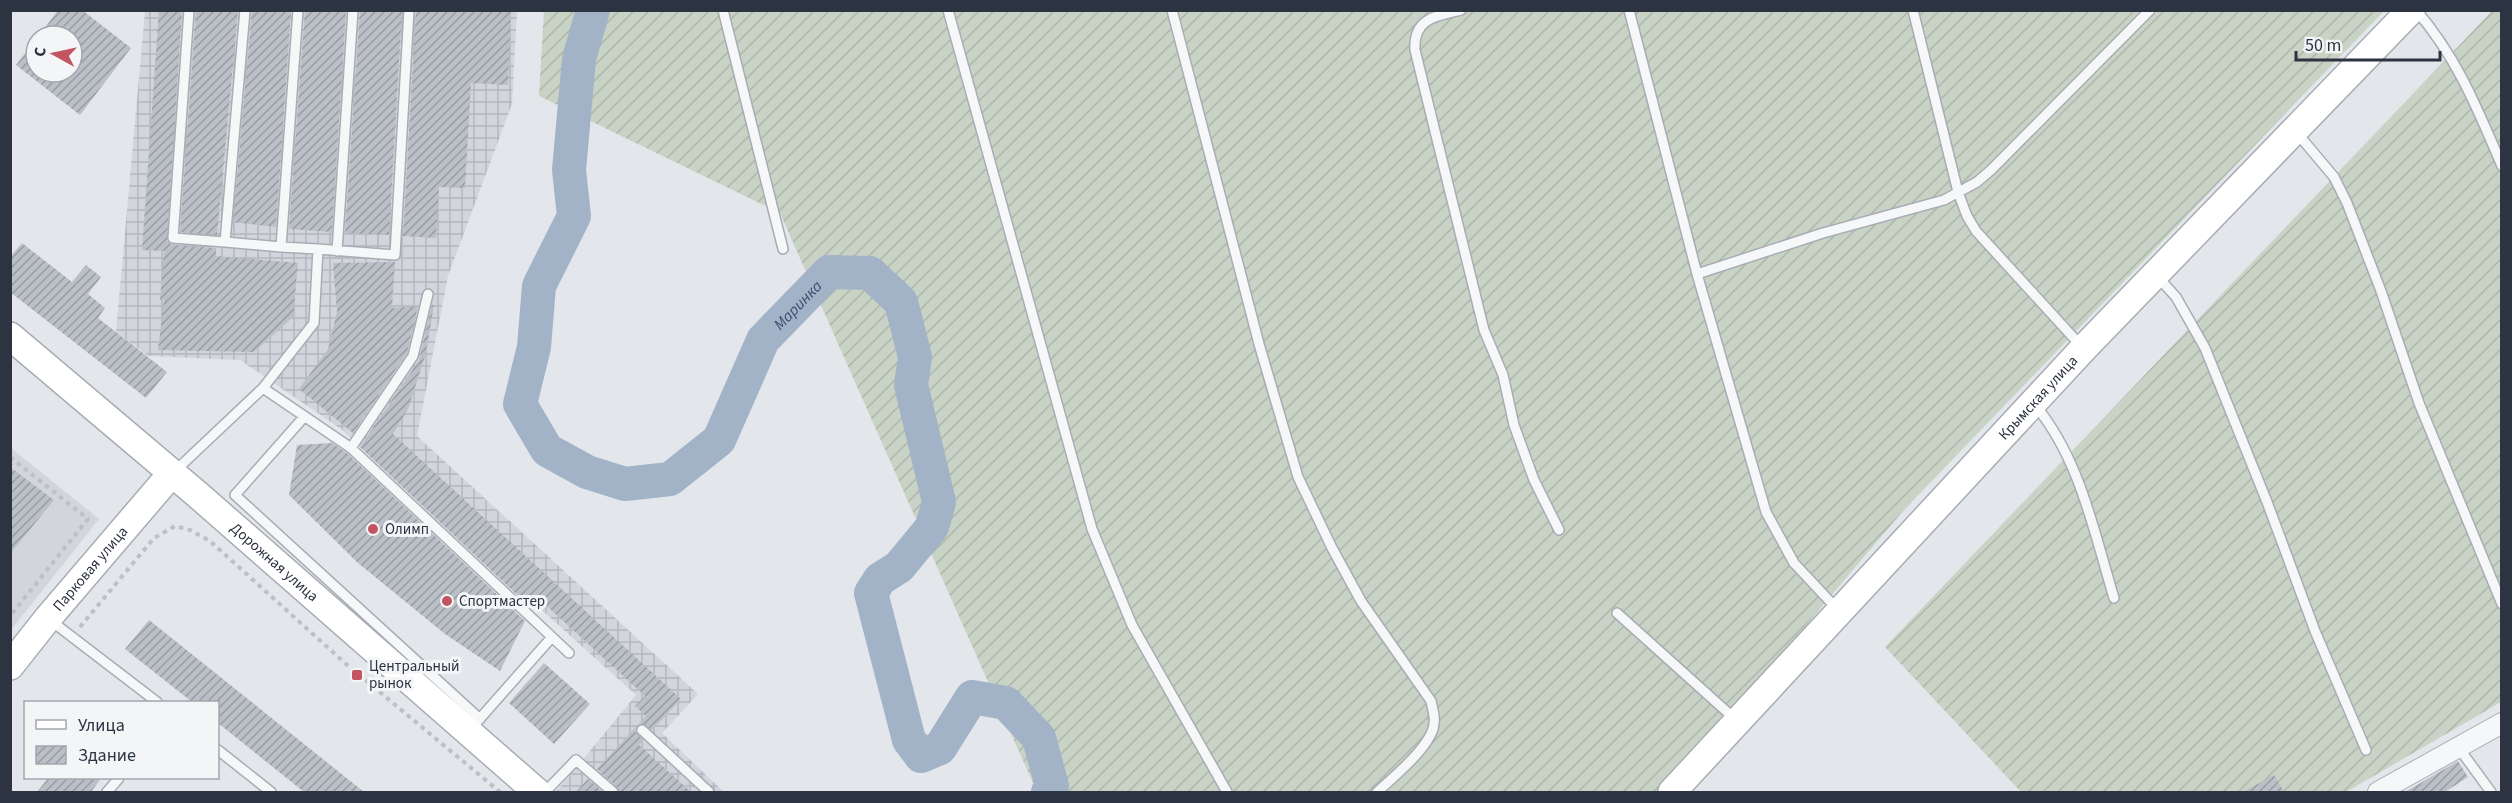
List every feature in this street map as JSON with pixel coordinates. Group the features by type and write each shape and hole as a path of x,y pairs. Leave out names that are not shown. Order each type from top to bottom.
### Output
{"main road":[{"name":"Крымская улица","path":"1672,792 2084,348 2294,129 2412,10"},
{"name":"Дорожная улица","path":"10,336 474,725 537,792"},
{"name":"Парковая улица","path":"10,666 172,473"}],"street":[{"path":"2378,792 2502,723"}],"lane":[{"path":"189,10 173,238 395,255 409,10"},
{"path":"225,242 245,10"},
{"path":"281,246 298,10"},
{"path":"337,251 353,10"},
{"path":"723,10 783,249"},
{"path":"948,10 1092,529 1132,625 1227,792"},
{"path":"1172,10 1259,344 1298,477 1332,548 1361,601 1431,701 1434,716 1432,729 1425,743 1377,792"},
{"path":"1461,10 1426,20 1417,32 1415,50 1484,330 1503,375 1514,425 1534,480 1559,530"},
{"path":"1629,10 1697,274 1766,512 1794,563 1840,611"},
{"path":"1913,10 1958,192 1967,216 1976,231 2084,348"},
{"path":"1697,274 1823,233 1944,200 1958,192 1991,170 2150,10"},
{"path":"2416,10 2440,41 2466,84 2502,166"},
{"path":"2294,129 2325,165 2344,196 2381,291 2419,403 2502,604"},
{"path":"172,473 263,388 314,323 318,249"},
{"path":"2155,274 2175,297 2205,348 2315,631 2366,750"},
{"path":"351,448 413,356 428,294"},
{"path":"263,388 351,448 569,653"},
{"path":"2033,403 2056,434 2073,468 2114,598"},
{"path":"304,417 235,495 474,725 552,637"},
{"path":"1617,612 1738,721"},
{"path":"48,618 156,701"},
{"path":"642,730 709,792"},
{"path":"2458,747 2491,792"},
{"path":"219,751 271,792"},
{"path":"545,792 576,760 613,792"},
{"path":"107,792 117,779"}],"path":[{"path":"10,457 88,519 10,616"},
{"path":"72,637 154,538 175,526 190,530 210,541 346,664 500,792"}],"shaded area":[{"path":"145,11 517,11 512,104 448,276 417,436 698,694 662,733 724,792 556,792 636,695 341,429 240,360 148,356 116,332"},
{"path":"11,448 99,519 11,630"}],"green space":[{"path":"544,10 2384,11 1903,511 1664,792 1037,792 780,213 539,96"},
{"path":"2492,11 2501,11 2501,702 2346,792 2021,792 1885,647"}],"building":[{"path":"58,10 82,10 131,48 80,115 40,84 84,84 84,24 48,24"},
{"path":"159,10 182,10 167,241 172,245 216,248 216,256 298,263 293,317 254,352 158,350 164,300 160,300 164,251 142,250"},
{"path":"196,10 238,10 217,235 180,232"},
{"path":"252,10 291,10 276,227 233,222"},
{"path":"305,10 346,10 332,232 289,229"},
{"path":"360,10 402,10 389,235 345,233"},
{"path":"416,10 511,10 508,85 471,83 465,188 439,187 436,238 403,236"},
{"path":"24,55 24,71 16,65"},
{"path":"22,243 72,282 86,265 101,277 88,294 105,308 98,318 167,372 146,398 10,292 10,257"},
{"path":"395,262 392,308 418,306 407,353 353,433 299,389 328,349 337,312 333,263"},
{"path":"432,305 434,305 426,353 408,409 393,434 681,699 652,730 641,723 635,731 643,740 639,745 691,792 620,792 597,769 646,716 635,706 645,696 537,597 531,608 360,447 419,360"},
{"name":"Олимп","path":"332,443 347,453 525,621 500,671 445,634 358,563 289,495 297,445"},
{"path":"10,467 54,500 10,554"},
{"path":"149,620 364,792 304,792 219,724 219,701 191,701 125,649"},
{"path":"544,663 590,704 554,744 509,703"},
{"path":"2458,761 2468,777 2445,792 2405,792"},
{"path":"2274,775 2284,792 2243,792"},
{"path":"47,779 101,779 91,792 37,792"},
{"path":"588,779 603,792 576,792"}],"waterway":[{"name":"Маринка","path":"593,10 579,59 569,170 574,216 539,286 534,347 520,404 547,450 587,472 625,484 670,479 719,440 763,340 829,272 870,273 901,302 915,357 911,385 939,502 932,527 899,567 880,579 871,593 909,740 921,756 940,748 972,697 1006,703 1039,738 1052,786 1048,792"}],"place":[{"name":"Олимп","path":"373,529"},
{"name":"Спортмастер","path":"447,601"},
{"name":"Центральный рынок","path":"357,675"}]}
